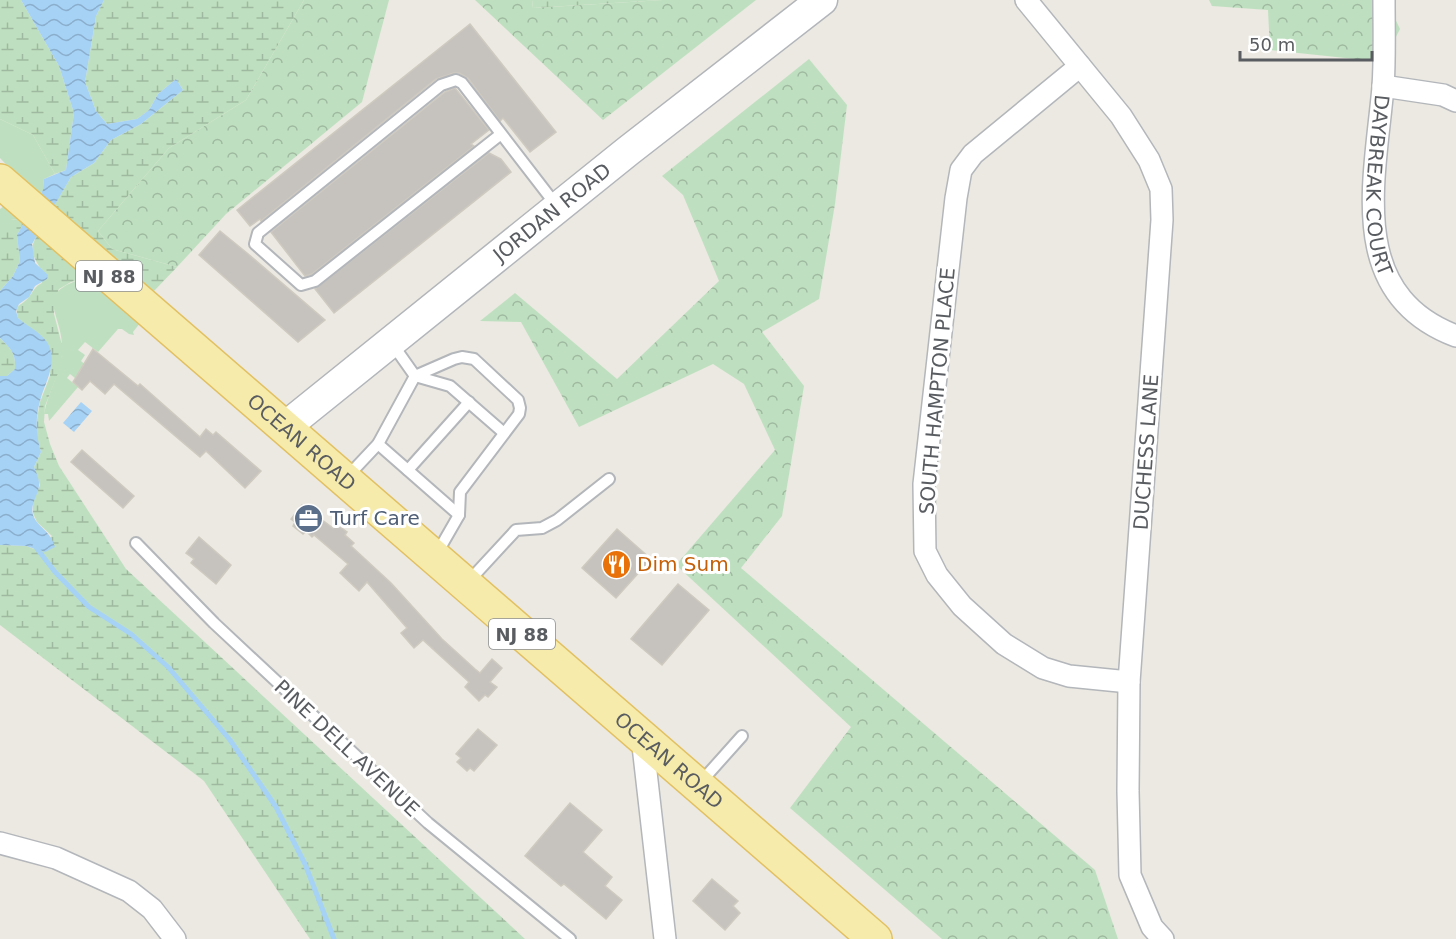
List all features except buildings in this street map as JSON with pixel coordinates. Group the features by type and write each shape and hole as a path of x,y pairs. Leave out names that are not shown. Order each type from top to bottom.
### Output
{"main road":[{"name":"OCEAN ROAD","path":"0,182 875,939"}],"street":[{"name":"JORDAN ROAD","path":"284,428 559,209 628,151 822,0"},
{"name":"DUCHESS LANE","path":"1026,0 1121,116 1149,160 1161,189 1162,220 1129,682 1128,791 1130,875 1152,927 1163,939"},
{"name":"DAYBREAK COURT","path":"1384,0 1383,86 1374,164 1376,244 1385,272 1403,302 1422,319 1456,336"},
{"name":"SOUTH HAMPTON PLACE","path":"1080,66 974,154 961,170 924,484 925,551 937,575 962,606 1004,644 1043,668 1060,673 1129,682"},
{"path":"1383,86 1443,95 1456,101"},
{"path":"642,737 665,939"},
{"path":"0,843 56,858 129,891 152,909 175,939"}],"lane":[{"path":"501,134 315,281 301,285 255,244 258,233 441,85 456,80 462,83 559,209"},
{"path":"391,342 415,376 450,386 504,433"},
{"path":"345,480 378,444 415,376 454,358 474,359 518,400 519,414 460,492 459,515 434,558"},
{"path":"408,470 469,402"},
{"path":"378,444 459,515"},
{"path":"465,585 516,530 542,528 557,520 609,479"},
{"name":"PINE DELL AVENUE","path":"136,543 214,623 428,823 570,939"},
{"path":"698,786 742,736"}],"green space":[{"path":"0,0 21,0 59,66 74,113 66,170 55,174 33,135 0,119"},
{"path":"104,0 304,0 246,100 169,148 98,231 112,249 177,267 154,291 52,209 71,177 94,163 111,140 141,124 183,90 176,79 158,94 149,110 137,119 107,124 96,111 85,82 96,16"},
{"path":"304,0 389,0 362,102 226,214 177,267 112,249 98,231 169,148 246,100"},
{"path":"475,0 532,0 533,8 662,0 756,0 603,120"},
{"path":"532,0 662,0 533,8"},
{"path":"1209,0 1386,0 1400,29 1383,62 1270,50 1268,10 1212,6"},
{"path":"809,59 847,105 835,204 819,299 762,332 804,386 782,516 741,568 1095,870 1118,939 942,939 790,808 851,727 676,565 775,450 744,384 713,364 579,427 521,322 480,321 515,293 617,379 719,281 683,195 662,176"},
{"path":"0,119 33,135 55,174 44,179 43,190 38,198 0,158"},
{"path":"4,206 25,221 0,219 0,209"},
{"path":"0,219 25,221 17,235 20,261 13,276 0,291"},
{"path":"39,232 89,277 71,282 59,289 55,298 54,314 63,349 60,368 45,406 44,422 59,466 126,569 525,939 310,939 204,781 0,625 0,545 26,546 37,550 52,536 37,522 33,513 33,502 40,485 34,467 41,452 36,435 37,419 40,402 50,376 51,351 18,318 17,313 19,306 42,283 41,270 32,250"},
{"path":"89,277 140,323 133,332 134,335 118,329 98,352 85,342 78,350 85,355 81,361 89,368 75,378 70,374 67,378 78,387 49,421 48,414 44,414 62,352 62,338 54,297 59,290 70,283"},
{"path":"0,338 10,348 15,359 15,369 7,376 0,376"}],"water":[{"path":"21,0 104,0 96,16 85,82 96,111 107,124 137,119 149,110 158,94 176,79 183,90 141,124 111,140 94,163 71,177 32,244 35,263 48,275 47,279 35,286 29,297 19,304 16,311 18,318 44,338 52,357 50,372 37,414 37,433 41,452 34,467 39,484 32,511 55,547 45,552 26,546 0,545 0,376 7,376 15,369 15,359 0,338 0,291 13,276 20,261 17,235 43,190 44,179 66,170 74,113 59,66"},
{"path":"81,402 92,411 74,432 63,423"}],"waterway":[{"path":"35,546 55,572 89,607 131,634 168,667 230,740 276,807 305,864 334,939"}],"place":[{"name":"Turf Care","path":"309,518"},
{"name":"Dim Sum","path":"616,564"}]}
